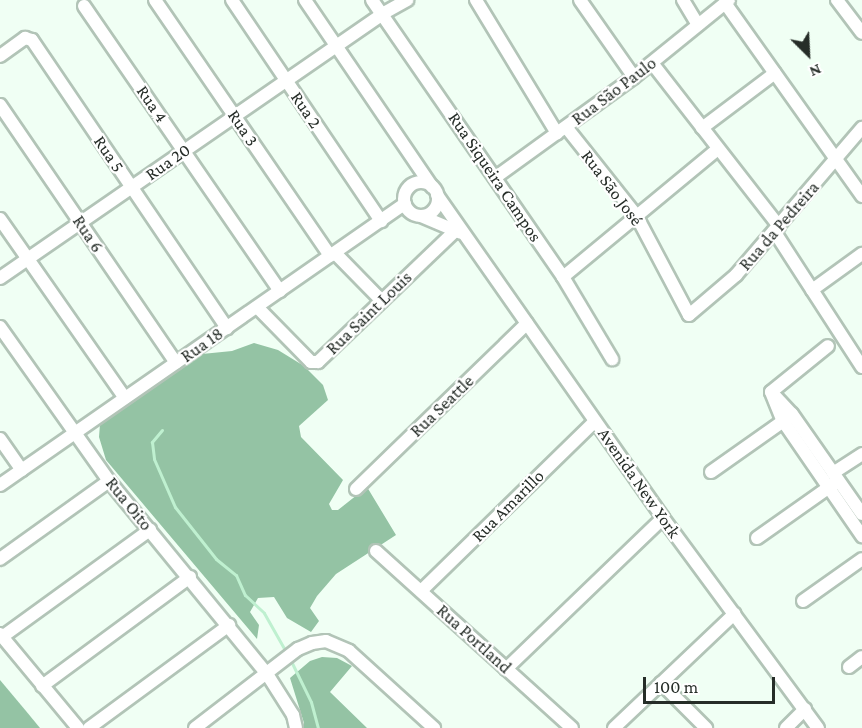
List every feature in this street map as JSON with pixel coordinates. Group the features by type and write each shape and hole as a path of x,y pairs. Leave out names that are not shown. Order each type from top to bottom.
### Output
{"street":[{"name":"Rua 3","path":"155,0 234,116 333,254 382,301"},
{"name":"Rua 2","path":"232,0 381,220"},
{"name":"Avenida New York","path":"305,0 419,167 460,232 527,323 663,518 818,728"},
{"name":"Rua Siqueira Campos","path":"372,0 496,177 563,277 612,358"},
{"name":"Rua 20","path":"0,278 382,14 407,0"},
{"name":"Rua São José","path":"476,0 561,130 636,215 689,315"},
{"path":"580,0 634,77"},
{"path":"683,0 698,25"},
{"path":"837,0 861,28"},
{"name":"Rua São Paulo","path":"496,177 634,77 727,2"},
{"path":"727,2 862,196"},
{"name":"Rua 4","path":"84,6 280,291"},
{"name":"Rua 5","path":"0,56 25,38 32,40 227,328"},
{"path":"652,63 777,229 812,290 862,367"},
{"path":"702,128 775,73"},
{"name":"Rua 6","path":"0,105 177,363"},
{"name":"Rua da Pedreira","path":"689,315 736,275 862,129"},
{"path":"563,277 718,149"},
{"path":"419,167 421,177 405,195 405,204 411,213 460,232"},
{"path":"414,184 424,183 435,191 434,210 421,216"},
{"name":"Rua 18","path":"0,485 405,204"},
{"path":"0,219 125,398"},
{"name":"Rua Saint Louis","path":"257,307 315,363 460,232"},
{"path":"812,290 862,254"},
{"name":"Rua Seattle","path":"356,489 527,323"},
{"name":"Rua Oito","path":"0,327 109,481 190,577 267,674 293,715 296,728"},
{"path":"828,346 771,392 787,418 862,514"},
{"path":"711,472 787,418"},
{"name":"Rua Amarillo","path":"421,591 595,421"},
{"path":"0,439 22,470"},
{"path":"757,538 834,481 862,454"},
{"path":"0,559 109,481"},
{"path":"834,481 862,536"},
{"path":"506,669 663,518"},
{"path":"78,728 1,636 150,530"},
{"name":"Rua Portland","path":"376,551 572,728"},
{"path":"803,601 862,560"},
{"path":"42,686 190,577"},
{"path":"614,728 734,614"},
{"path":"89,728 229,625"},
{"path":"195,728 312,643 326,641 336,644 362,662 434,728"},
{"path":"849,667 862,657"},
{"path":"661,683 706,728"},
{"path":"786,728 805,709"}],"green space":[{"path":"254,343 278,350 304,366 323,385 328,400 299,426 301,437 343,480 329,504 332,510 338,510 367,487 396,535 336,574 310,608 319,621 311,632 287,618 274,597 258,598 250,612 259,625 257,639 106,460 99,437 100,424 202,354 232,351"},
{"path":"322,657 337,658 352,666 330,692 367,728 303,728 304,723 290,678 310,661"},
{"path":"0,680 26,711 40,728 0,728"}],"waterway":[{"path":"162,430 152,442 154,459 175,507 216,559 236,575 245,595 264,613 285,650"},
{"path":"292,663 311,702 318,728"}]}
